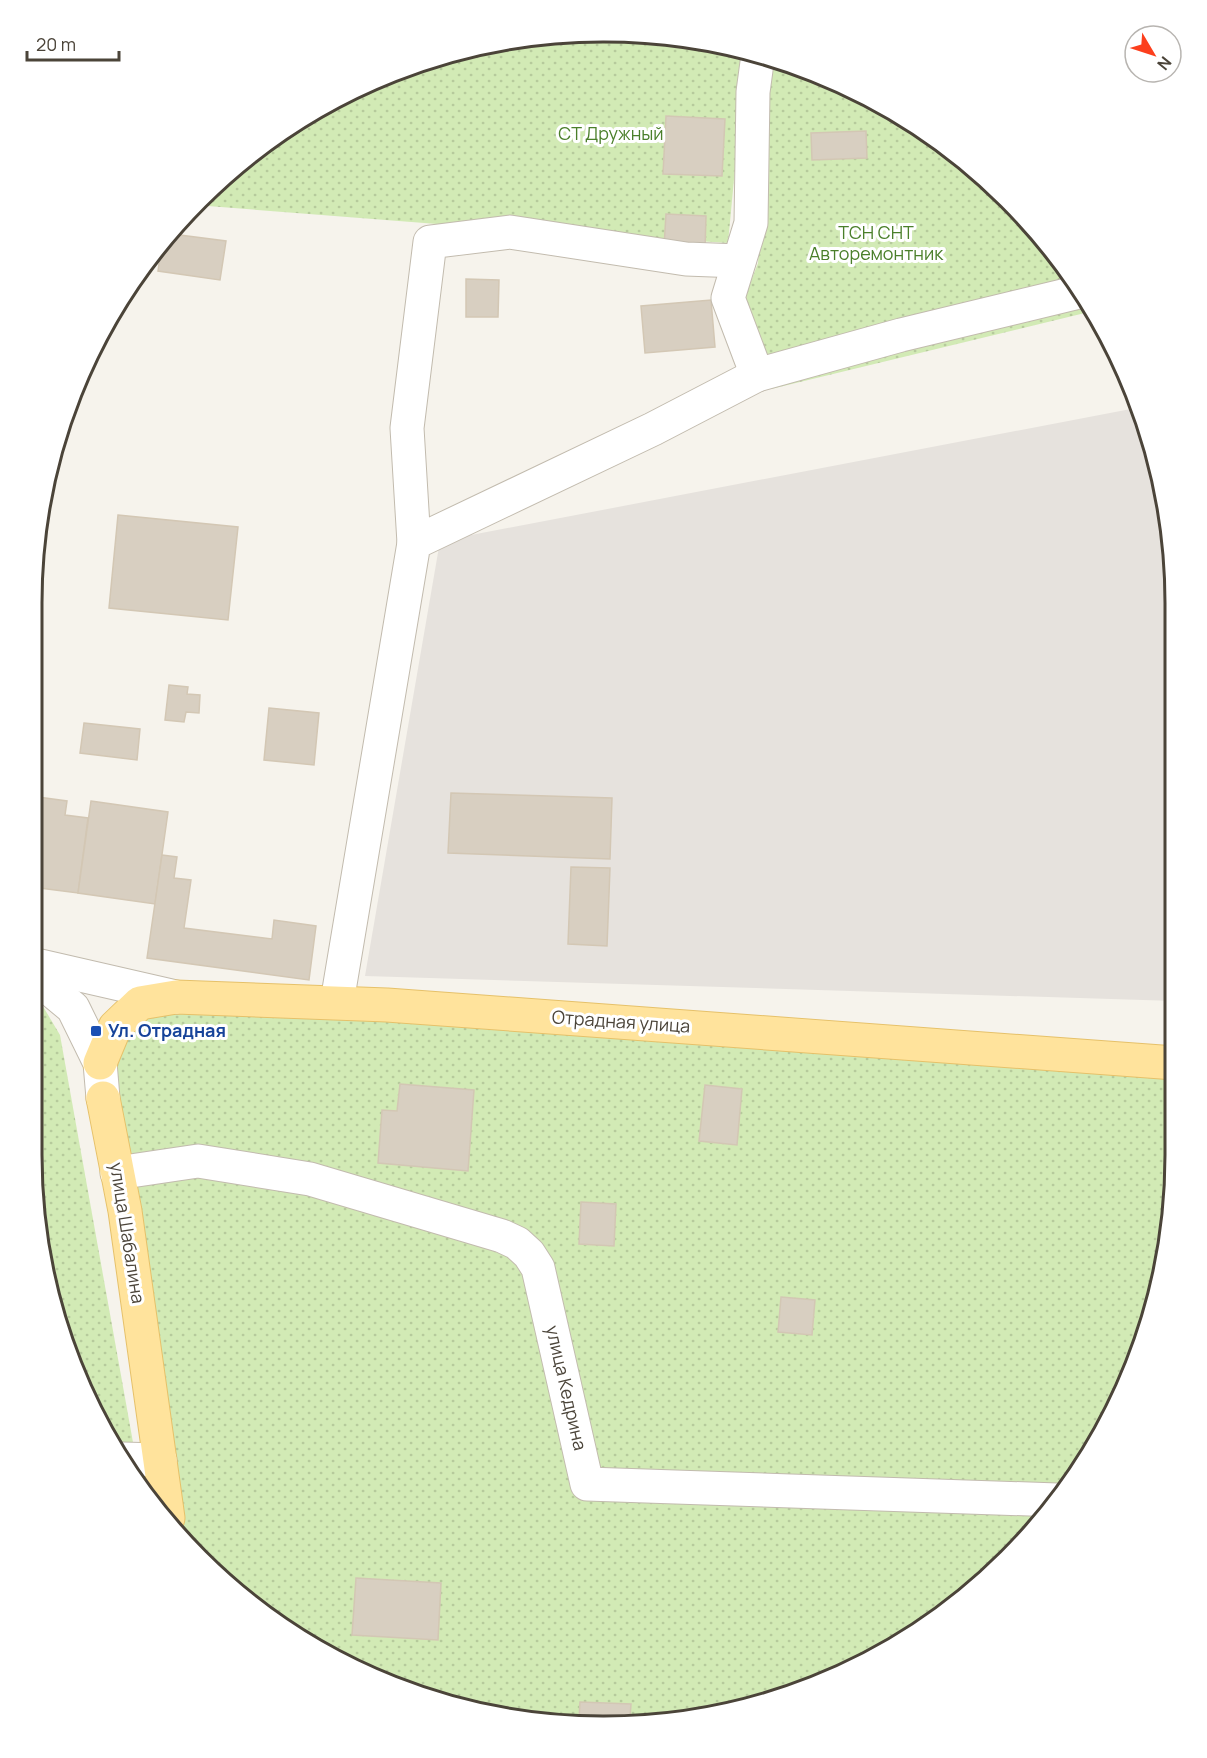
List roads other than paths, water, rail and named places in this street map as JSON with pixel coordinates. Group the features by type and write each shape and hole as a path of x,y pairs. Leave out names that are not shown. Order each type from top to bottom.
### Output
{"main road":[{"name":"Отрадная улица","path":"100,1064 115,1027 140,1003 176,998 337,1002 1165,1062"},
{"name":"улица Шабалина","path":"103,1098 117,1173 166,1507"}],"street":[{"path":"757,64 753,92 751,223 728,298 758,375"},
{"path":"337,1002 414,543 407,428 430,242 510,232 686,259 739,261"},
{"path":"414,543 653,429 758,375 901,335 1071,294"},
{"path":"42,966 176,998"},
{"name":"улица Шабалина","path":"42,982 73,1008 100,1064 103,1098"},
{"name":"улица Кедрина","path":"117,1173 198,1161 310,1179 485,1230 517,1243 529,1254 538,1268 587,1484 1046,1500"},
{"path":"133,1459 160,1460"}],"place":[{"name":"Ул. Отрадная","path":"96,1031"}],"park label":[{"name":"СТ Дружный","path":"611,134"},
{"name":"ТСН СНТ Авторемонтник","path":"876,243"}]}
